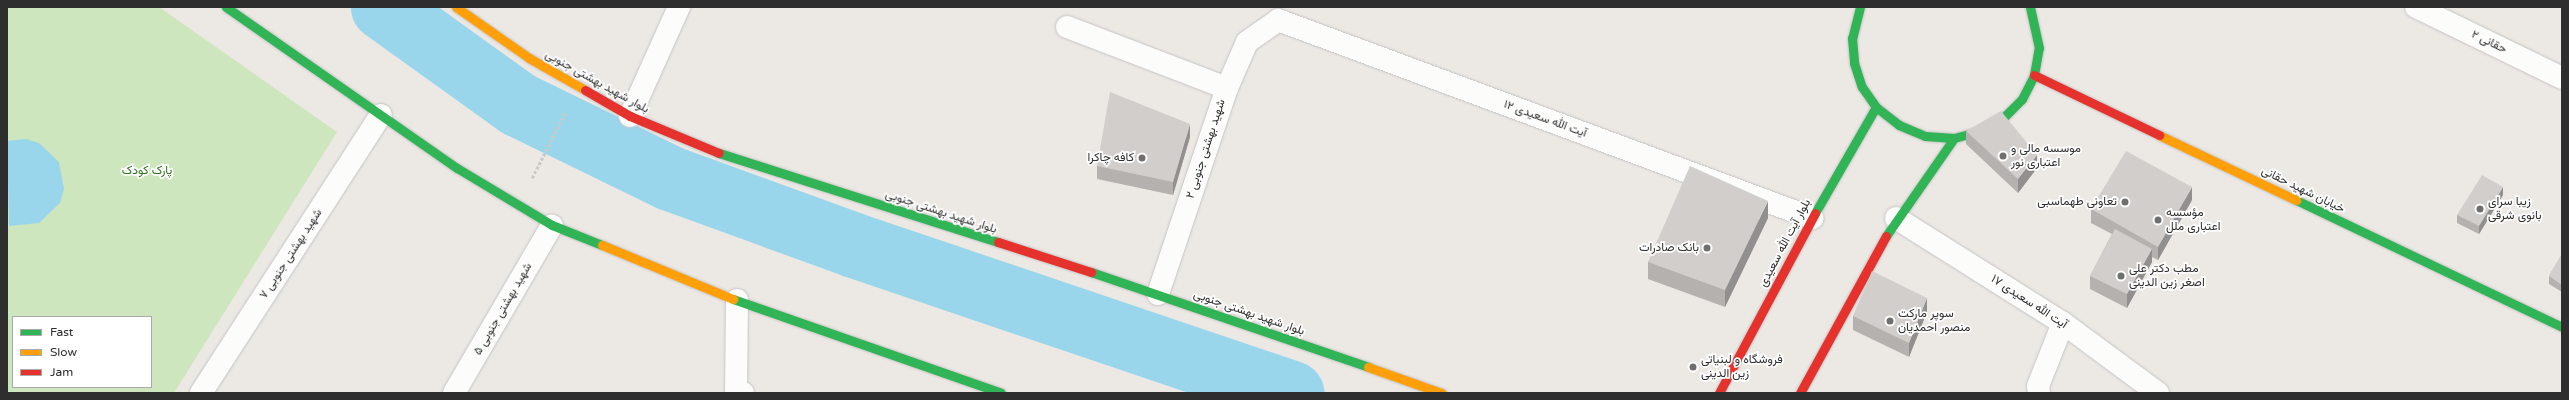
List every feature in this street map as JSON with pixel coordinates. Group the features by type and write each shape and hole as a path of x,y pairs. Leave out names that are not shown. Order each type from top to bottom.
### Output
{"street":[{"path":"226,7 457,168 552,225 737,300 1001,393"},
{"name":"بلوار شهید بهشتی جنوبی","path":"456,7 529,58 630,116 702,147 1158,294 1435,392"},
{"path":"630,116 680,7"},
{"path":"1847,9 1858,10 1852,38 1854,63 1862,87 1876,107 1899,125 1925,136 1954,138 1980,131 2003,118 2022,99 2034,75 2039,48 2030,7"},
{"name":"حقانی ۲","path":"2416,7 2562,78"},
{"name":"شهید بهشتی جنوبی ۲","path":"1158,294 1227,88 1247,42 1281,13"},
{"name":"آیت الله سعیدی ۱۲","path":"1281,13 1812,218"},
{"path":"1068,27 1227,88"},
{"name":"خیابان شهید حقانی","path":"2034,75 2562,327"},
{"name":"بلوار آیت الله سعیدی","path":"1719,393 1812,218 1876,107"},
{"name":"شهید بهشتی جنوبی ۷","path":"200,393 381,115"},
{"path":"1800,393 1896,218 1954,138"},
{"name":"آیت الله سعیدی ۱۷","path":"1896,218 2063,323 2158,393"},
{"name":"شهید بهشتی جنوبی ۵","path":"454,393 552,225"},
{"path":"737,300 736,389 743,393"},
{"path":"2039,393 2038,386 2063,323"}],"path":[{"path":"532,178 564,115"}],"green space":[{"name":"پارک کودک","path":"7,7 159,7 337,132 174,393 7,393"}],"water":[{"path":"26,139 39,143 59,162 64,189 60,203 39,223 9,226 7,141"}],"building":[{"name":"کافه چاکرا","path":"1110,92 1190,124 1173,182 1097,166"},
{"name":"موسسه مالی و اعتباری نور","path":"2001,111 2037,155 2018,179 1966,131"},
{"path":"2126,151 2192,187 2158,247 2091,209"},
{"name":"بانک صادرات","path":"1690,166 1768,201 1725,290 1648,262"},
{"name":"زیبا سرای بانوی شرقی","path":"2482,175 2503,187 2479,226 2457,215"},
{"name":"مطب دکتر علی اصغر زین الدینی","path":"2115,229 2152,249 2127,294 2090,276"},
{"path":"2562,254 2562,285 2549,276"},
{"name":"سوپر مارکت منصور احمدیان","path":"1872,271 1927,298 1909,343 1853,316"}],"waterway":[{"path":"383,7 518,104 670,178 854,245 1292,393"}],"traffic: fast":[{"path":"226,7 457,168 552,225 602,245"},
{"path":"1860,7 1852,38 1854,63 1862,87 1876,107 1899,125 1925,136 1954,138 1980,131 2003,118 2022,99 2034,75 2039,48 2030,7"},
{"path":"1815,213 1876,107"},
{"path":"1886,236 1954,138"},
{"path":"719,153 998,242"},
{"path":"2296,200 2562,327"},
{"path":"1091,272 1368,367"},
{"path":"733,299 1001,393"}],"traffic: slow":[{"path":"456,7 529,58 585,90"},
{"path":"2159,135 2296,200"},
{"path":"602,245 733,299"},
{"path":"1368,367 1442,393"}],"traffic: jam":[{"path":"2034,75 2159,135"},
{"path":"585,90 630,116 719,153"},
{"path":"1719,393 1815,213"},
{"path":"1800,393 1886,236"},
{"path":"998,242 1091,272"}],"place":[{"name":"موسسه مالی و اعتباری نور","path":"2003,156"},
{"name":"کافه چاکرا","path":"1142,158"},
{"name":"تعاونی طهماسبی","path":"2125,202"},
{"name":"زیبا سرای بانوی شرقی","path":"2480,209"},
{"name":"مؤسسه اعتباری ملل","path":"2158,220"},
{"name":"بانک صادرات","path":"1707,248"},
{"name":"مطب دکتر علی اصغر زین الدینی","path":"2121,276"},
{"name":"سوپر مارکت منصور احمدیان","path":"1890,321"},
{"name":"فروشگاه و لبنیاتی زین الدینی","path":"1693,367"}]}
